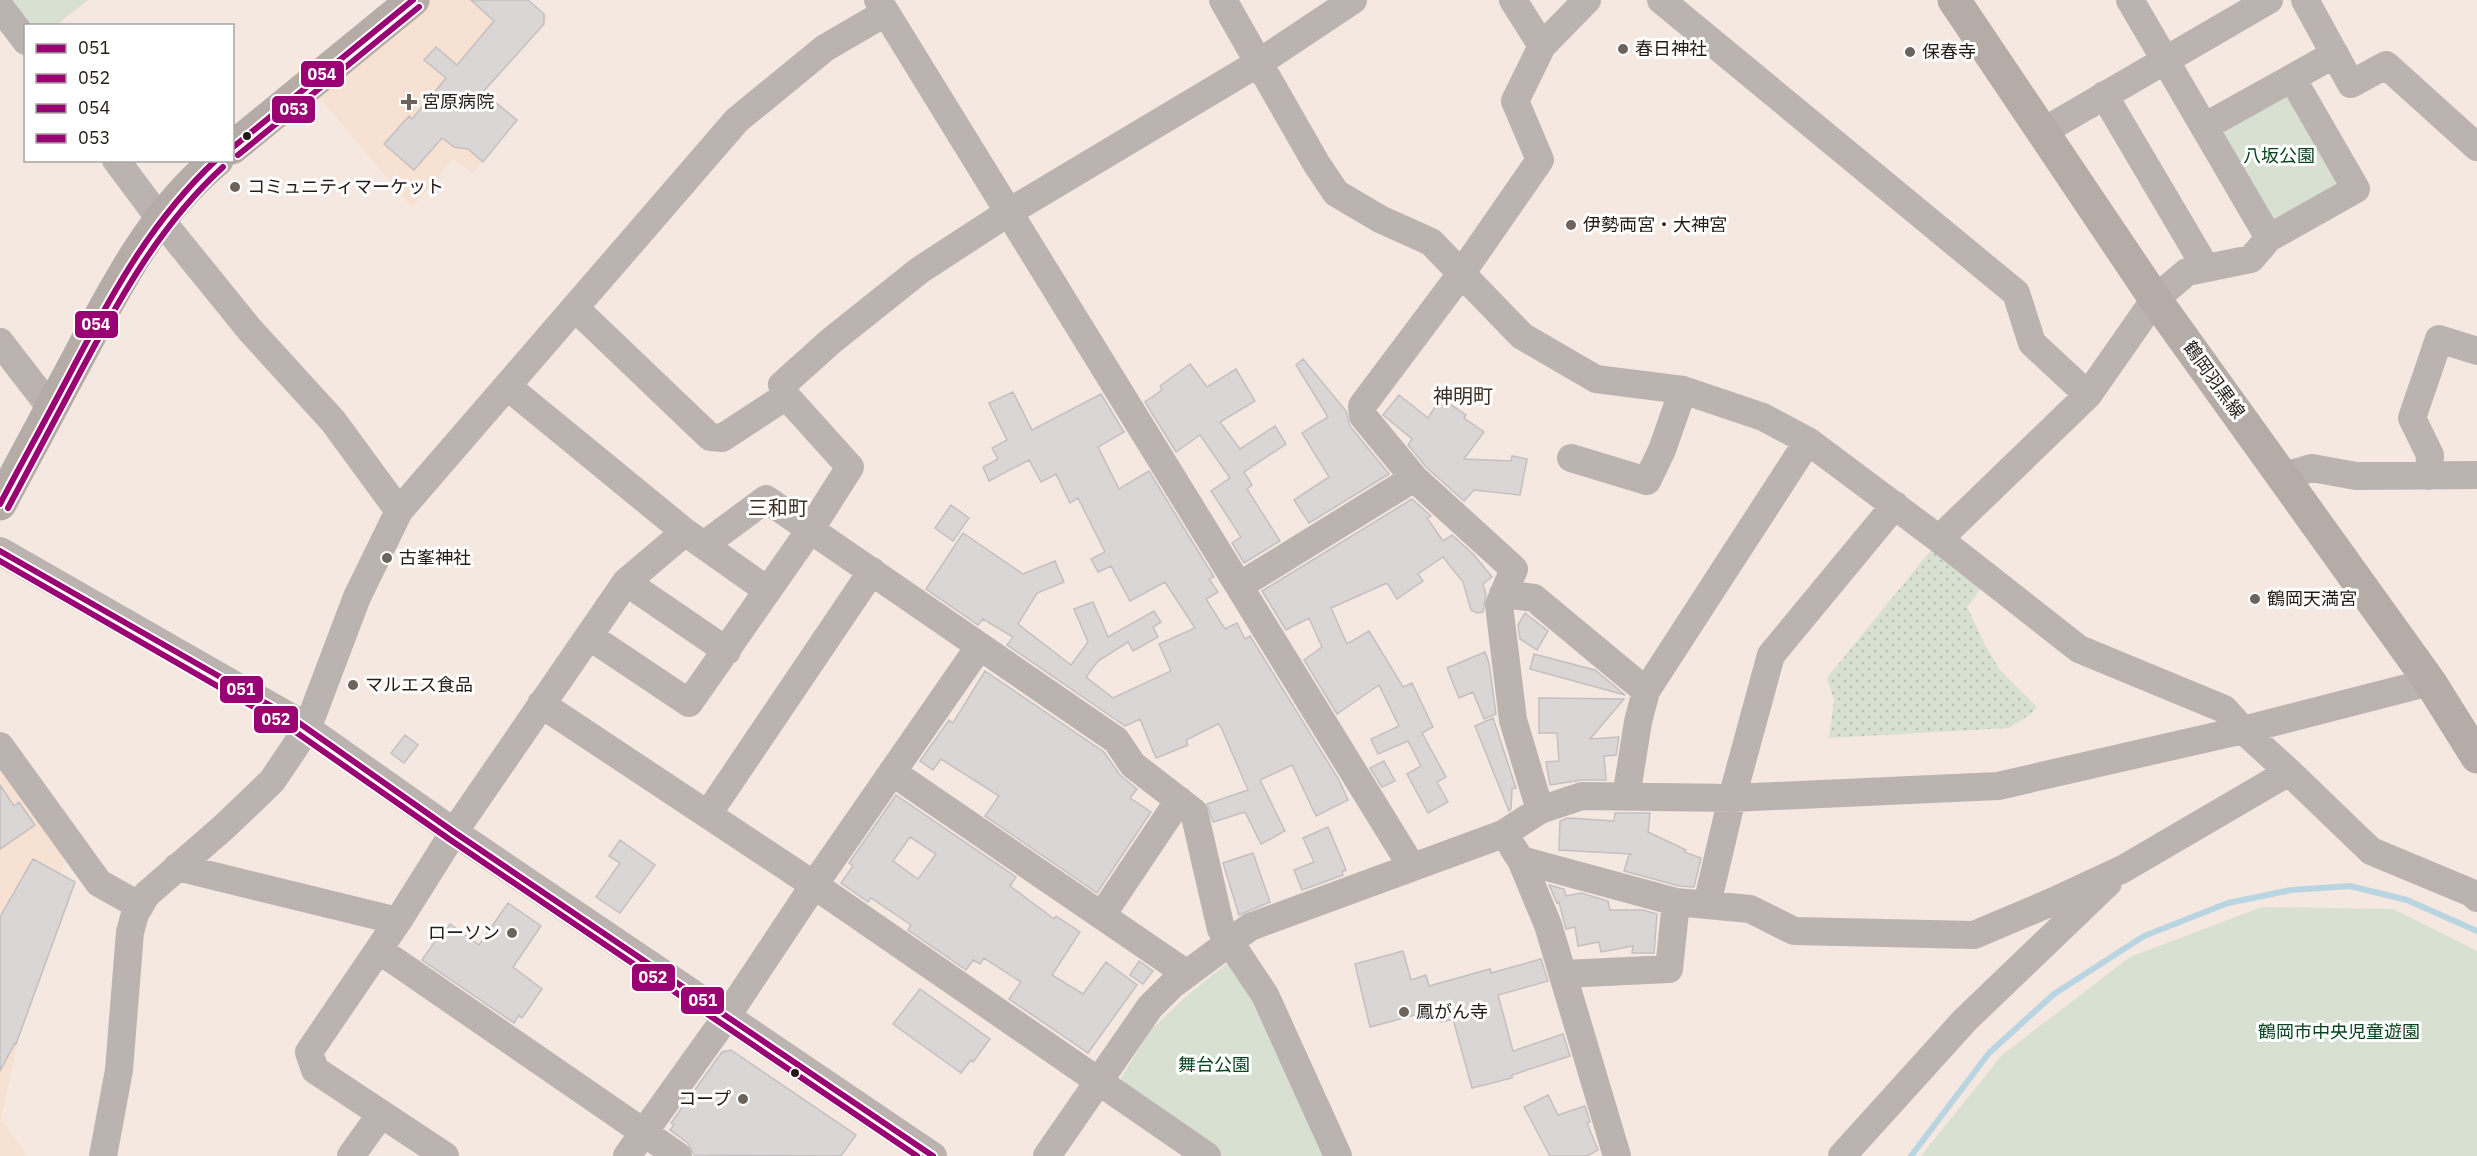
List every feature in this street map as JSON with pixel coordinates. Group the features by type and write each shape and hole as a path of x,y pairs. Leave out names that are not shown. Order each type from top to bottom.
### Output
{"main road":[{"name":"鶴岡羽黒線","path":"1954,0 2155,299 2430,682 2477,757"},
{"path":"234,146 408,2"},
{"path":"0,504 112,292 160,219 215,162"}],"street":[{"path":"1223,0 1316,163 1336,193 1380,219 1431,242 1522,336 1596,379 1683,390 1763,417 1808,441 1939,538 2079,649 2224,710 2371,851 2472,893 2477,898"},
{"path":"589,636 689,703 810,530 850,467 786,396 782,385 831,341 920,270 1009,212 1260,62 1353,0"},
{"path":"1513,0 1542,46"},
{"path":"1540,810 1513,720 1499,605 1514,569 1414,478 1363,416 1362,406 1461,274 1540,160 1515,101 1542,46 1587,0"},
{"path":"1661,0 2016,293 2032,344 2088,395"},
{"path":"2130,0 2269,238"},
{"path":"2042,132 2269,0"},
{"path":"2305,0 2351,84 2386,65 2477,147"},
{"path":"103,1156 119,1070 130,932 135,914 146,896 272,781 307,729 357,597 399,511 737,120 825,48 882,6 1413,867"},
{"path":"0,7 24,38"},
{"path":"2204,128 2335,54"},
{"path":"1939,538 2088,395 2155,299 2187,272 2251,259 2269,238 2356,189 2292,78"},
{"path":"2104,95 2206,268"},
{"path":"117,162 160,219 250,330 333,421 399,511"},
{"path":"575,308 710,437 722,438 786,396"},
{"path":"2429,476 2430,455 2412,418 2439,339 2477,351"},
{"path":"0,342 51,408"},
{"path":"508,387 694,539 767,590"},
{"path":"1571,458 1647,481 1662,450 1683,390"},
{"path":"1626,797 1638,722 1646,691 1808,441"},
{"path":"2284,476 2312,468 2356,476 2477,475"},
{"path":"1239,586 1414,478"},
{"path":"445,1156 315,1070 309,1052 379,950 454,832 626,582 694,539 766,499 1116,740 1133,765 1194,812 1221,929 1265,995 1338,1156"},
{"path":"1707,904 1732,798 1771,655 1895,505"},
{"path":"0,550 307,729 454,832 933,1156"},
{"path":"708,814 872,571"},
{"path":"626,582 727,651"},
{"path":"1503,594 1534,598 1646,691"},
{"path":"627,1156 727,1016 814,885 980,647"},
{"path":"1047,1156 1150,1007 1172,985 1250,927 1503,834 1540,810 1582,796 1732,798 1998,786 2243,730 2430,682"},
{"path":"542,704 814,885 1207,1156"},
{"path":"0,746 99,883 140,906"},
{"path":"1521,860 1676,902 1750,909 1794,931 1974,935 2123,869 2289,771"},
{"path":"892,772 1187,974"},
{"path":"1102,915 1179,800"},
{"path":"1503,834 1521,860 1548,925 1617,1156"},
{"path":"177,867 398,921"},
{"path":"1842,1156 1965,1020 2123,869"},
{"path":"1563,974 1669,969 1676,902"},
{"path":"379,950 678,1156"},
{"path":"351,1156 381,1114"}],"shaded area":[{"name":"宮原病院","path":"430,0 528,0 549,18 483,91 517,120 473,173 453,159 412,207 319,97"},
{"path":"0,758 68,855 38,925 27,939 16,1050 1,1119 27,1156 0,1156"}],"green space":[{"path":"11,0 88,0 58,24 30,24"},
{"name":"八坂公園","path":"2289,84 2349,187 2271,229 2211,129"},
{"path":"1932,549 1982,587 1967,607 2000,670 2037,707 2031,714 2009,728 1829,738 1834,700 1827,678"},
{"name":"鶴岡市中央児童遊園","path":"2262,907 2393,909 2477,951 2477,1156 1921,1156 2002,1055 2130,957"},
{"name":"舞台公園","path":"1226,964 1236,964 1330,1156 1222,1156 1123,1087 1121,1078 1150,1031 1183,999"}],"building":[{"path":"471,0 528,0 544,14 544,24 483,92 517,120 483,162 468,149 454,147 442,138 414,170 384,144 409,116 412,119 446,78 424,60 436,47 457,65 494,21"},
{"path":"1303,359 1346,411 1350,426 1389,474 1309,523 1294,500 1329,477 1302,433 1328,417 1296,365"},
{"path":"1190,364 1207,387 1236,369 1255,401 1220,422 1240,449 1275,426 1286,444 1244,472 1252,485 1247,489 1280,541 1244,563 1232,543 1241,537 1211,491 1230,478 1200,435 1176,452 1145,402 1162,390 1160,386"},
{"path":"1013,392 1032,430 1101,394 1124,432 1098,447 1119,489 1149,471 1214,577 1209,579 1218,592 1206,599 1225,629 1237,623 1245,639 1250,636 1339,780 1348,800 1316,816 1292,765 1260,780 1285,831 1261,844 1245,812 1213,822 1207,804 1248,790 1218,724 1186,740 1188,745 1156,758 1140,719 1125,726 1007,645 1013,637 983,619 978,625 926,589 963,533 1023,574 1055,561 1064,582 1037,593 1018,624 1071,665 1088,642 1074,609 1093,602 1108,637 1154,611 1161,622 1153,627 1158,637 1133,651 1128,642 1098,661 1086,677 1113,698 1171,671 1159,644 1195,628 1165,582 1130,601 1111,566 1098,572 1091,559 1105,552 1078,498 1070,503 1056,474 1041,482 1029,460 989,481 983,467 998,459 992,448 1007,440 989,403"},
{"path":"1399,395 1428,418 1441,398 1466,415 1464,418 1484,432 1464,459 1511,461 1512,456 1527,459 1520,495 1474,490 1464,501 1426,467 1408,445 1412,439 1383,415"},
{"path":"1412,499 1431,516 1427,518 1443,541 1452,535 1473,554 1492,577 1483,584 1486,594 1483,612 1477,613 1471,610 1463,582 1443,557 1418,574 1423,581 1397,599 1387,583 1331,608 1347,644 1369,631 1403,687 1412,683 1433,727 1422,733 1446,777 1437,782 1448,802 1428,813 1407,774 1421,766 1408,741 1378,754 1371,739 1399,726 1379,685 1337,714 1304,660 1322,647 1309,618 1286,630 1262,591"},
{"path":"951,505 969,518 953,541 935,528"},
{"path":"1525,613 1548,631 1537,650 1520,639 1518,625"},
{"path":"1485,652 1489,663 1496,714 1484,719 1473,692 1459,698 1447,668"},
{"path":"1534,654 1595,670 1625,695 1530,669"},
{"path":"985,671 1104,752 1120,775 1137,789 1130,798 1151,812 1097,893 985,816 999,796 941,759 933,770 920,761 949,720 953,723"},
{"path":"1539,698 1624,699 1590,739 1619,737 1616,755 1604,756 1606,780 1582,780 1550,785 1546,762 1559,761 1557,733 1539,733"},
{"path":"1493,718 1516,788 1512,789 1509,811 1475,726"},
{"path":"405,735 418,745 404,763 391,753"},
{"path":"1384,761 1395,781 1382,787 1370,768"},
{"path":"0,785 14,806 19,802 35,825 0,849"},
{"path":"896,795 1016,877 1010,886 1054,919 1056,916 1080,932 1052,975 1083,994 1106,962 1137,985 1088,1053 1009,999 1021,982 984,958 980,964 973,960 966,970 908,930 911,925 871,898 868,902 841,883 853,866 849,863","holes":["910,837 936,854 918,879 893,861"]},
{"path":"1615,813 1650,813 1648,832 1686,850 1684,852 1701,858 1694,887 1679,886 1624,871 1629,855 1632,854 1559,850 1560,821 1568,818 1614,821"},
{"path":"1328,827 1346,870 1342,872 1343,875 1302,890 1294,870 1314,862 1303,838"},
{"path":"620,840 655,865 620,913 596,897 620,863 609,856"},
{"path":"1253,853 1270,902 1239,915 1223,863"},
{"path":"33,859 75,882 16,1044 0,1071 0,917"},
{"path":"1549,885 1564,889 1566,896 1581,893 1608,901 1610,910 1643,910 1657,914 1654,953 1632,953 1633,946 1601,952 1599,942 1578,946 1575,927 1566,929 1559,902 1557,903"},
{"path":"508,903 541,926 513,967 542,989 522,1018 519,1015 514,1023 422,960 442,931 444,933 450,924 479,945"},
{"path":"1403,951 1411,980 1426,975 1429,986 1490,969 1491,973 1541,959 1548,981 1498,995 1513,1051 1563,1034 1570,1056 1512,1075 1512,1078 1472,1088 1453,1019 1441,1022 1437,1009 1370,1027 1355,964"},
{"path":"1139,961 1153,971 1143,984 1130,975"},
{"path":"920,989 990,1039 973,1062 971,1060 961,1073 893,1024"},
{"name":"コープ","path":"731,1050 856,1135 841,1156 694,1155 688,1143 670,1130 674,1125 671,1123 722,1052"},
{"path":"1548,1095 1558,1115 1585,1106 1590,1122 1587,1123 1598,1150 1587,1156 1550,1156 1524,1107"}],"waterway":[{"path":"1911,1156 1989,1053 2054,994 2144,936 2228,903 2291,890 2350,886 2407,900 2477,931"}],"transit line":[{"name":"054","path":"234,146 413,0"},
{"name":"053","path":"238,155 419,7"},
{"name":"054","path":"0,504 91,334 137,255 173,206 214,162"},
{"name":"053","path":"8,508 98,340 144,261 180,212 223,167"},
{"name":"051","path":"0,551 292,718 454,832 933,1156"},
{"name":"052","path":"0,561 287,726 449,839 917,1156"}],"place":[{"name":"春日神社","path":"1623,49"},
{"name":"保春寺","path":"1910,52"},
{"name":"宮原病院","path":"409,102"},
{"name":"コミュニティマーケット","path":"235,187"},
{"name":"伊勢両宮・大神宮","path":"1571,225"},
{"name":"古峯神社","path":"387,558"},
{"name":"鶴岡天満宮","path":"2255,599"},
{"name":"マルエス食品","path":"353,685"},
{"name":"ローソン","path":"512,933"},
{"name":"鳳がん寺","path":"1404,1012"},
{"name":"コープ","path":"743,1099"}],"district":[{"name":"神明町","path":"1463,396"},
{"name":"三和町","path":"778,508"}]}
